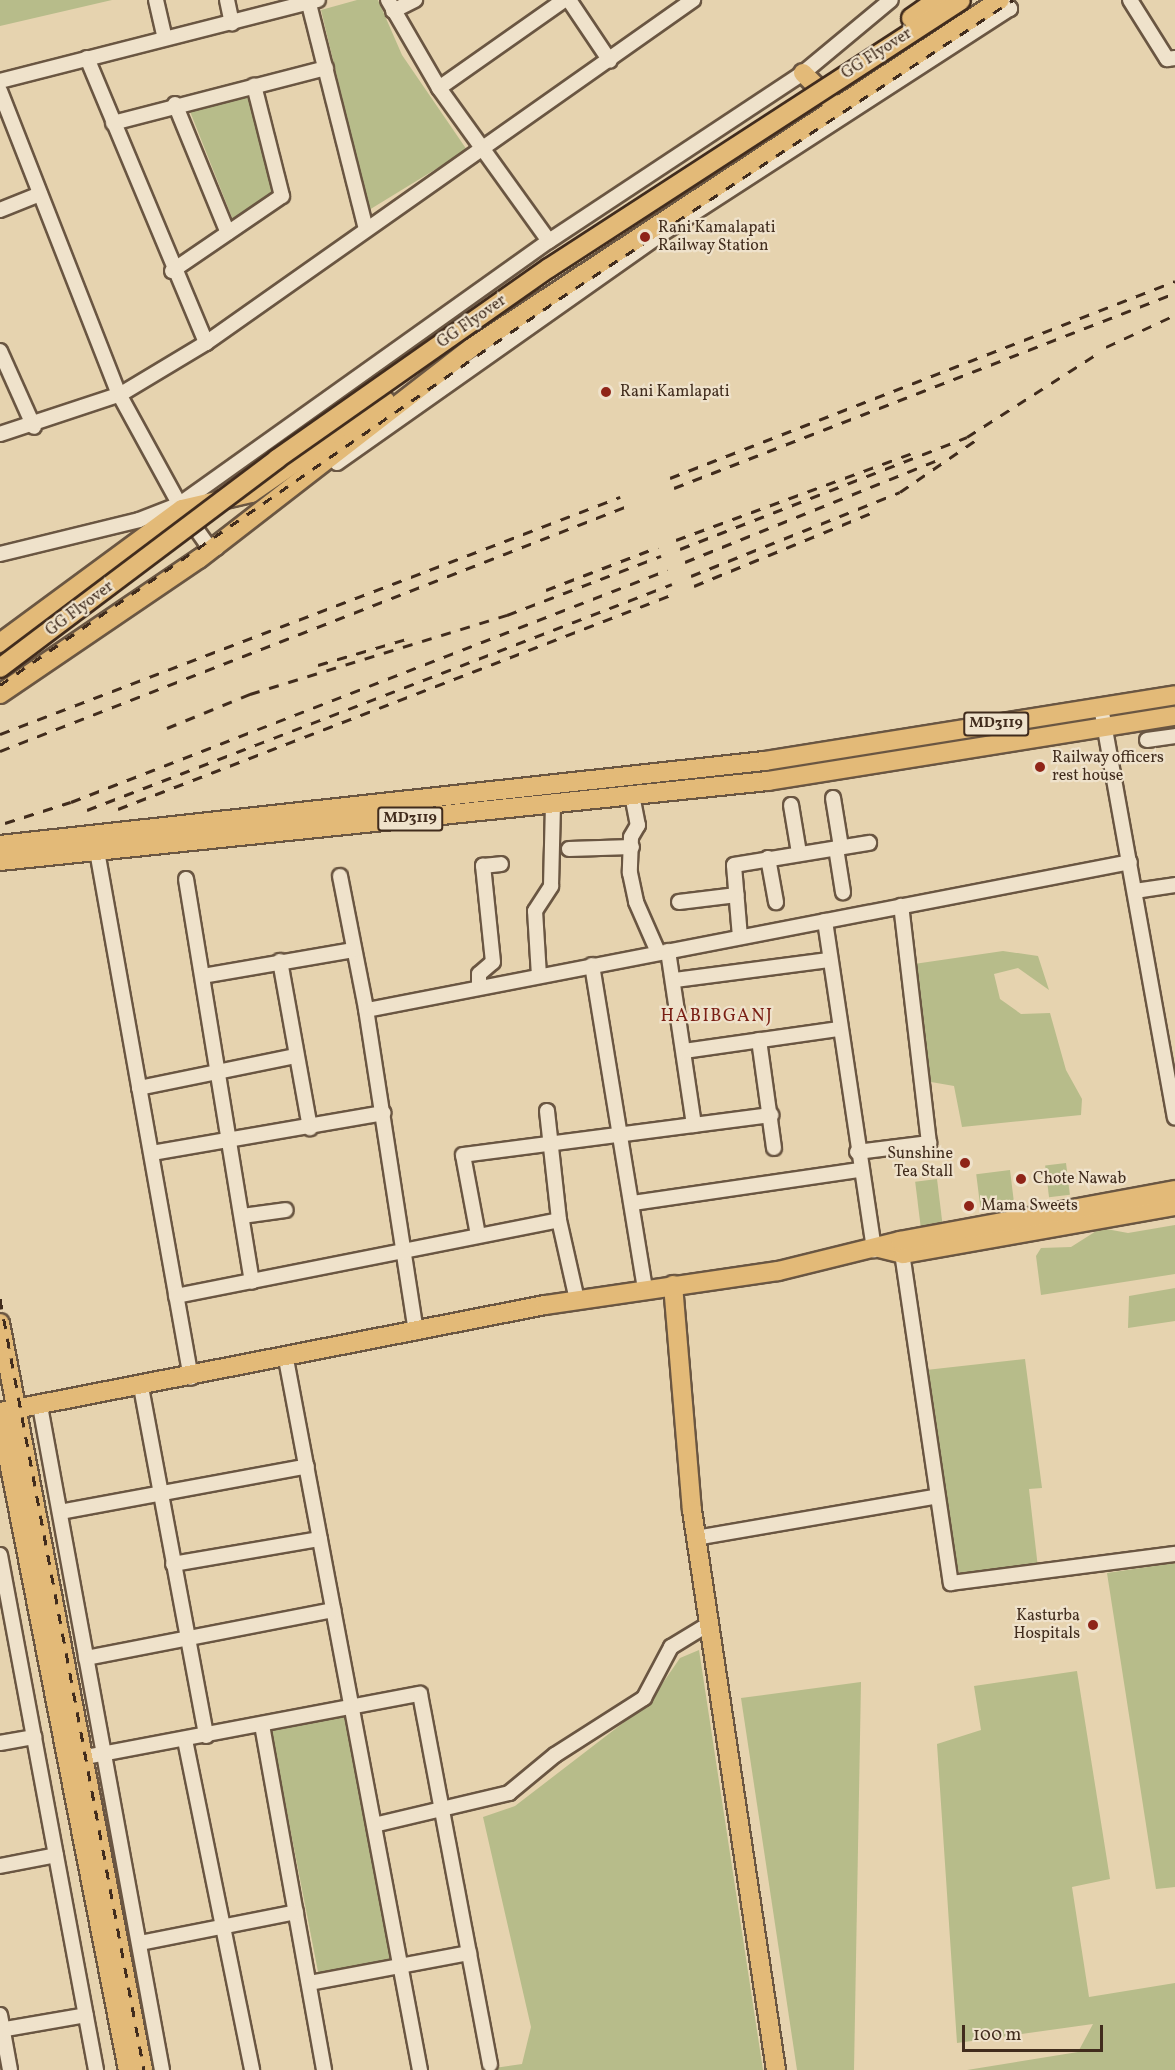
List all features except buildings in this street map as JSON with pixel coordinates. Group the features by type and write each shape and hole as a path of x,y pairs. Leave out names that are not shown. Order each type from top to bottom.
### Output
{"main road":[{"path":"930,35 932,0"},
{"name":"GG Flyover","path":"0,655 204,501 555,251 937,0"},
{"path":"949,0 969,9"},
{"path":"0,643 181,507 250,493 830,100 969,9 1000,0"},
{"path":"0,694 211,550 471,348 969,9"},
{"name":"GG Flyover","path":"0,668 277,459 549,268 969,9"},
{"path":"803,73 830,100"},
{"name":"MD3119","path":"0,845 310,808 765,761 1175,695"},
{"name":"MD3119","path":"0,861 768,781 1175,716"},
{"path":"310,808 311,829"},
{"path":"1033,1225 1175,1190"},
{"path":"5,1413 577,1300 778,1271 876,1249 1175,1206"},
{"path":"660,1287 675,1357 707,1624 776,2070"},
{"path":"0,1323 5,1413 128,2070"},
{"path":"5,1413 80,1758 143,2070"}],"street":[{"path":"156,0 165,38"},
{"path":"227,0 232,22"},
{"path":"415,0 391,6 439,88 549,241"},
{"path":"439,88 564,0"},
{"path":"569,0 610,60"},
{"path":"0,435 34,427 118,394 206,343 366,229 484,150 693,0"},
{"path":"0,554 139,520 181,507 549,241 803,73 891,0"},
{"path":"0,91 118,394 181,507 211,550 229,545 660,235 1010,9 1004,0"},
{"path":"1130,0 1167,59 1175,58"},
{"path":"0,81 312,1 326,68 366,229"},
{"path":"87,58 172,271 206,343"},
{"path":"113,123 175,104 326,68"},
{"path":"172,271 282,196 254,84"},
{"path":"175,104 228,234"},
{"path":"0,210 40,194"},
{"path":"0,351 34,427"},
{"path":"1101,707 1175,1117"},
{"path":"1147,740 1175,736"},
{"path":"632,795 638,825 633,847 636,902 663,951 675,980 694,1125"},
{"path":"833,798 843,892"},
{"path":"539,976 535,911 551,886 553,802"},
{"path":"791,805 799,853"},
{"path":"741,937 734,865 869,843"},
{"path":"569,849 633,847"},
{"path":"97,851 191,1378"},
{"path":"768,858 776,902"},
{"path":"367,1010 1130,862"},
{"path":"479,987 479,974 493,962 483,866 501,864"},
{"path":"340,876 367,1010 416,1332"},
{"path":"186,879 220,1071 252,1282"},
{"path":"1135,891 1175,885"},
{"path":"679,902 737,895"},
{"path":"857,1152 929,1143 901,906"},
{"path":"825,921 857,1152 876,1249"},
{"path":"203,976 354,950"},
{"path":"675,980 829,960"},
{"path":"280,961 295,1056 310,1128"},
{"path":"592,966 633,1203 660,1287"},
{"path":"684,1051 839,1029"},
{"path":"759,1040 774,1148"},
{"path":"139,1088 295,1056"},
{"path":"547,1111 559,1220 577,1300"},
{"path":"478,1235 463,1155 771,1115"},
{"path":"152,1153 231,1139 385,1120"},
{"path":"633,1203 860,1170"},
{"path":"242,1216 286,1210"},
{"path":"176,1296 405,1254 478,1235 559,1220"},
{"path":"902,1247 934,1497 947,1578 957,1586 1175,1554"},
{"path":"286,1359 420,2070"},
{"path":"141,1387 206,1736"},
{"path":"40,1406 162,2070"},
{"path":"60,1512 307,1466"},
{"path":"696,1538 934,1497"},
{"path":"173,1564 320,1539"},
{"path":"0,1555 96,2070"},
{"path":"86,1658 333,1610"},
{"path":"374,1826 509,1793 555,1755 644,1698 671,1647 707,1624"},
{"path":"80,1758 420,1694 489,2064"},
{"path":"262,1725 324,2070"},
{"path":"0,1743 34,1737"},
{"path":"185,1740 252,2070"},
{"path":"0,1866 56,1856"},
{"path":"140,1943 296,1911"},
{"path":"309,1983 469,1953"},
{"path":"0,2015 10,2070"},
{"path":"1,2030 86,2015"}],"green space":[{"path":"0,0 112,0 0,26"},
{"path":"357,0 378,0 402,55 467,150 369,210 321,10"},
{"path":"250,93 275,191 233,220 189,109"},
{"path":"1003,951 1038,956 1049,990 1018,968 994,974 1000,999 1021,1014 1050,1013 1066,1070 1082,1099 1081,1115 962,1127 954,1086 931,1082 914,964"},
{"path":"1066,1163 1070,1195 1049,1197 1045,1166"},
{"path":"1010,1170 1014,1203 980,1207 976,1174"},
{"path":"937,1179 943,1225 921,1227 915,1182"},
{"path":"1175,1225 1175,1274 1041,1295 1036,1256 1041,1248 1071,1247 1101,1228 1128,1233"},
{"path":"1175,1288 1175,1321 1128,1328 1129,1296"},
{"path":"1025,1359 1042,1488 1029,1489 1038,1568 966,1579 952,1564 926,1370"},
{"path":"1175,1563 1175,1887 1156,1889 1107,1573"},
{"path":"699,1650 763,2070 481,2070 522,2064 531,2027 483,1817 515,1806 649,1703 680,1658"},
{"path":"1077,1671 1110,1879 1072,1887 1089,1997 1175,1983 1175,2070 967,2070 1078,2052 1093,2024 957,2043 937,1744 981,1730 974,1686"},
{"path":"861,1682 854,2070 797,2070 741,1698"},
{"path":"345,1707 395,1964 319,1979 269,1722"}],"railway":[{"path":"0,685 559,299 1013,0"},
{"path":"670,478 1175,281"},
{"path":"674,488 1175,293"},
{"path":"1106,347 1175,315"},
{"path":"680,549 967,437 1097,354"},
{"path":"691,576 900,492 979,438"},
{"path":"676,540 918,451"},
{"path":"685,562 935,461"},
{"path":"0,734 620,497"},
{"path":"0,751 625,507"},
{"path":"694,586 878,510"},
{"path":"546,590 658,547"},
{"path":"167,728 250,694 507,615 661,556"},
{"path":"5,823 71,802 667,570"},
{"path":"87,810 672,584"},
{"path":"118,809 676,593"},
{"path":"318,665 410,638"},
{"path":"0,1299 144,2070"}],"place":[{"name":"Rani Kamalapati Railway Station","path":"645,237"},
{"name":"Rani Kamlapati","path":"606,392"},
{"name":"Railway officers rest house","path":"1040,767"},
{"name":"Sunshine Tea Stall","path":"965,1163"},
{"name":"Chote Nawab","path":"1021,1179"},
{"name":"Mama Sweets","path":"969,1206"},
{"name":"Kasturba Hospitals","path":"1093,1625"}],"district":[{"name":"HABIBGANJ","path":"717,1017"}]}
